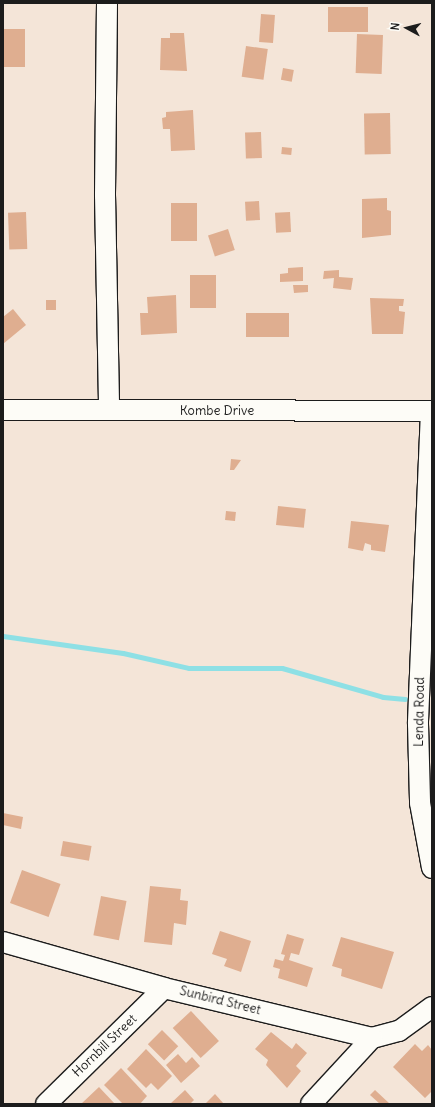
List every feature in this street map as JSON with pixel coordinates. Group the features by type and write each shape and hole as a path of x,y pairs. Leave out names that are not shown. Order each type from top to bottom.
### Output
{"street":[{"path":"107,3 105,195 109,409"},
{"name":"Kombe Drive","path":"3,410 109,409 432,411"},
{"name":"Lenda Road","path":"432,411 418,724 420,803 432,868"},
{"name":"Sunbird Street","path":"3,942 164,988 372,1038 399,1031 432,1007"},
{"name":"Hornbill Street","path":"46,1104 164,988"},
{"path":"311,1104 372,1038"}],"building":[{"path":"328,7 368,7 368,32 328,32"},
{"path":"261,14 275,15 273,43 259,42"},
{"path":"3,29 25,29 25,67 3,67"},
{"path":"170,33 184,33 187,71 160,70 161,38 170,38"},
{"path":"357,34 383,35 382,74 356,73"},
{"path":"246,46 268,49 263,80 242,77"},
{"path":"283,68 294,70 292,82 281,80"},
{"path":"193,110 195,150 171,151 170,129 163,129 162,118 166,117 166,112"},
{"path":"364,113 390,113 391,154 365,154"},
{"path":"261,132 262,158 246,159 245,133"},
{"path":"282,147 292,148 291,155 281,154"},
{"path":"387,198 387,210 391,211 391,235 362,238 362,199"},
{"path":"259,201 260,220 246,221 245,202"},
{"path":"171,203 197,203 197,241 171,241"},
{"path":"26,212 27,249 9,250 8,213"},
{"path":"290,212 291,232 276,233 275,213"},
{"path":"228,229 235,250 215,256 208,235"},
{"path":"303,267 303,281 280,282 280,274 288,273 288,268"},
{"path":"339,270 339,277 353,278 351,290 333,288 334,278 323,279 324,271"},
{"path":"190,275 216,275 216,308 190,308"},
{"path":"293,285 308,285 308,292 294,293"},
{"path":"176,295 177,333 141,335 140,313 148,313 147,297"},
{"path":"370,298 404,299 403,306 399,306 399,311 405,312 403,334 372,334"},
{"path":"46,300 56,300 56,310 46,310"},
{"path":"13,309 26,325 3,344 3,317"},
{"path":"246,313 289,313 289,337 246,337"},
{"path":"231,459 241,460 234,470 230,470"},
{"path":"278,506 306,509 304,528 276,525"},
{"path":"226,511 236,512 235,521 225,520"},
{"path":"351,521 389,525 385,552 371,550 371,545 365,543 363,551 348,548"},
{"path":"3,813 23,817 21,829 3,825"},
{"path":"63,841 92,846 89,861 60,856"},
{"path":"22,870 61,884 49,917 10,903"},
{"path":"150,886 181,889 180,900 188,901 186,925 174,923 172,945 144,942"},
{"path":"101,896 127,901 119,940 93,935"},
{"path":"220,931 251,941 241,972 224,966 227,959 212,954"},
{"path":"287,934 304,939 299,955 291,953 289,960 313,968 307,987 278,978 280,969 273,967 275,959 283,961 285,955 281,954"},
{"path":"341,937 394,952 382,989 341,976 342,969 332,966"},
{"path":"191,1011 219,1041 201,1058 173,1028"},
{"path":"162,1030 178,1046 164,1060 148,1044"},
{"path":"271,1032 292,1049 296,1043 307,1053 296,1066 301,1071 287,1088 266,1065 268,1060 255,1049"},
{"path":"415,1044 422,1051 428,1045 432,1050 432,1091 425,1098 393,1067"},
{"path":"146,1049 172,1076 158,1090 151,1083 146,1088 127,1069"},
{"path":"178,1054 186,1063 192,1057 200,1066 181,1083 166,1065"},
{"path":"121,1068 147,1096 140,1104 123,1104 104,1085"},
{"path":"99,1087 115,1104 81,1104"},
{"path":"185,1090 194,1100 190,1104 170,1104"},
{"path":"375,1090 390,1104 380,1104 370,1095"},
{"path":"215,1094 224,1104 205,1104"}],"waterway":[{"path":"3,636 123,653 189,668 282,668 383,697 405,699"}]}
